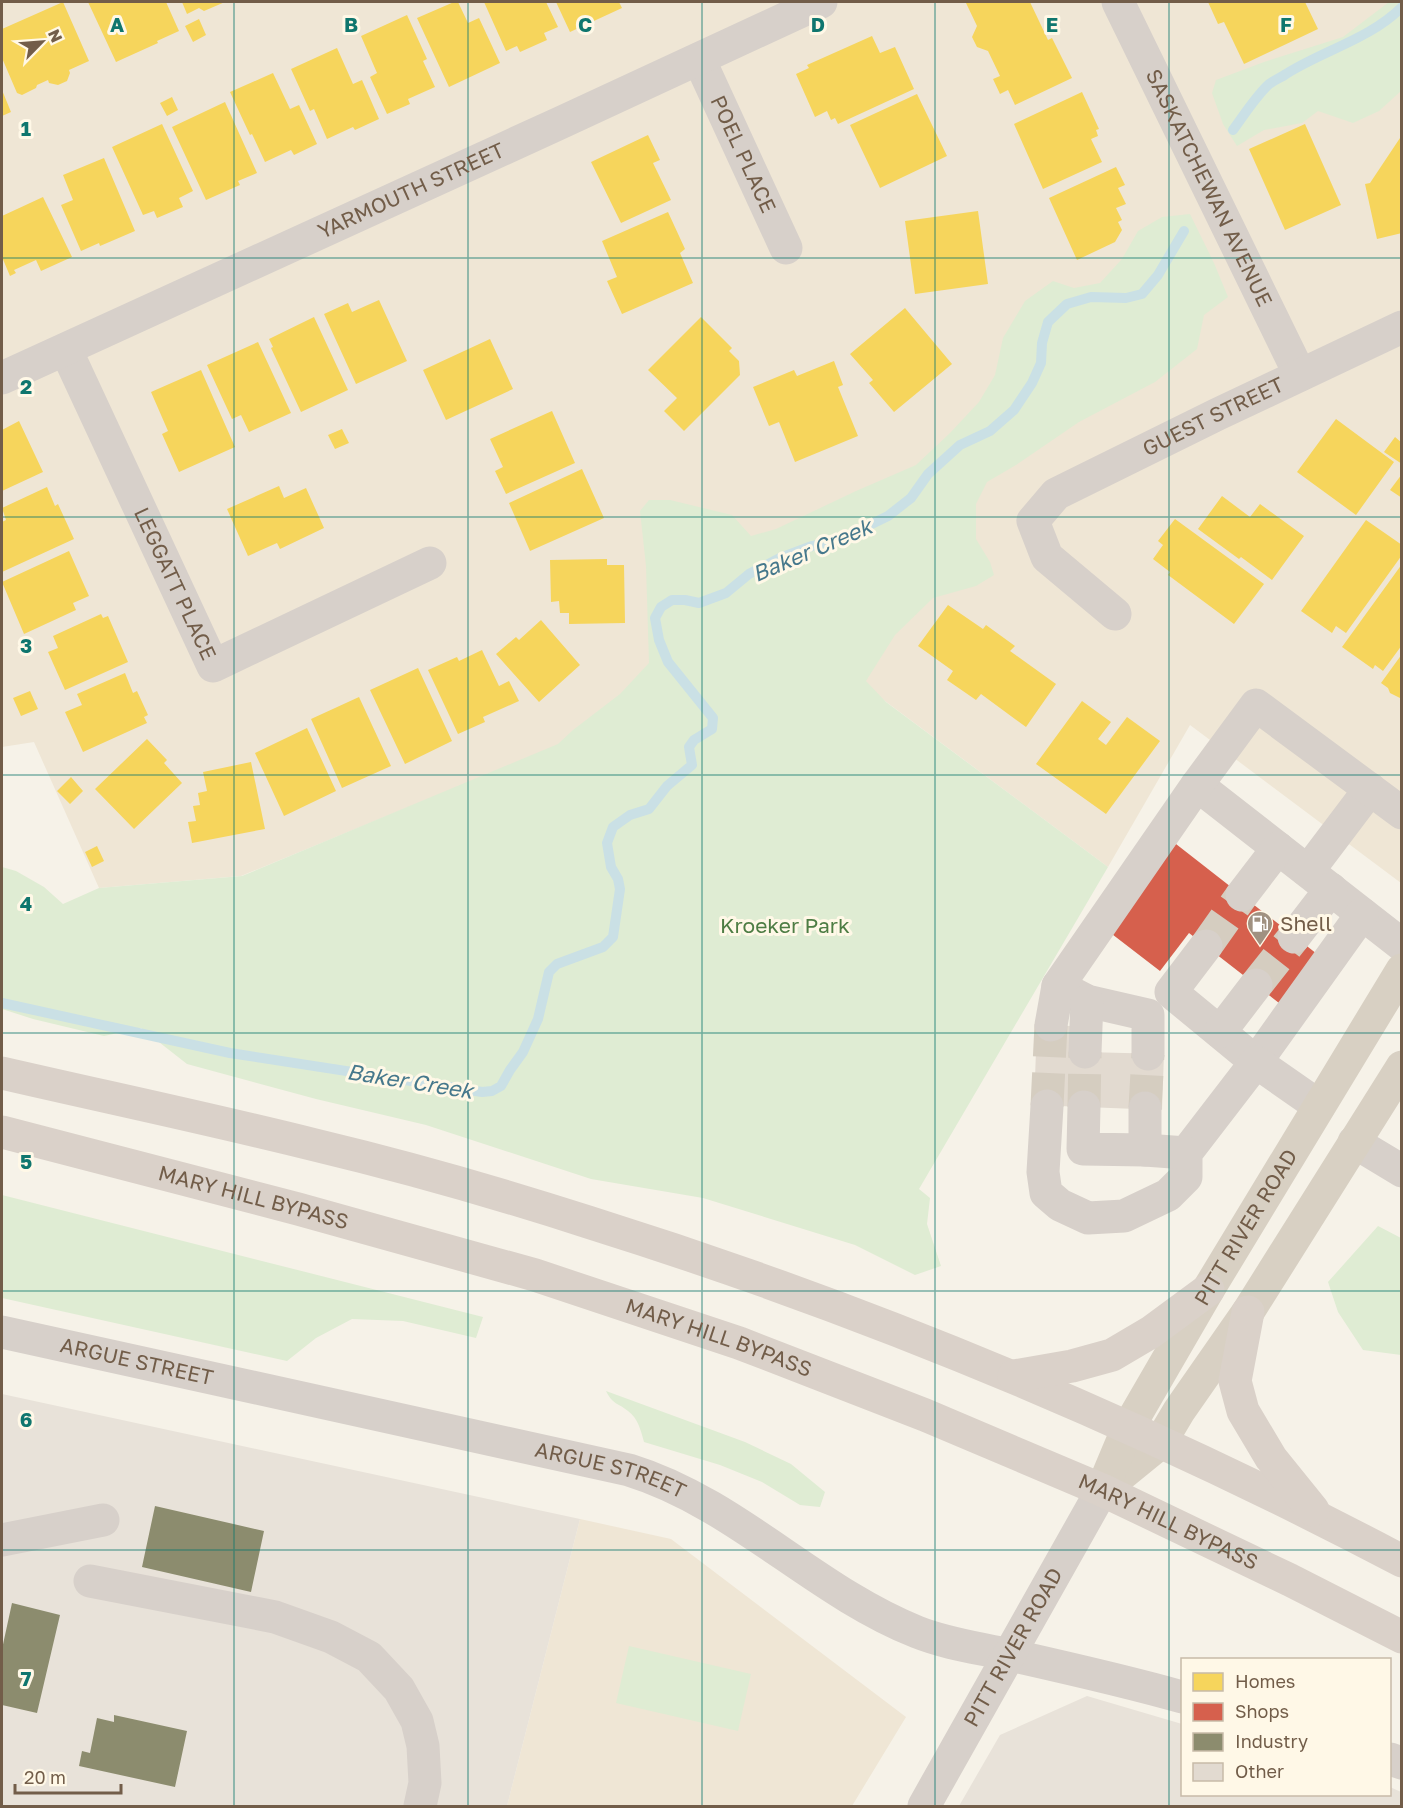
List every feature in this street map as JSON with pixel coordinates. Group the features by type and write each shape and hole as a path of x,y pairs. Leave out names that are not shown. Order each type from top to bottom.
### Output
{"highway":[{"path":"2,1073 315,1145 454,1182 589,1222 791,1290 1014,1376 1320,1518 1401,1561"},
{"name":"MARY HILL BYPASS","path":"2,1132 298,1209 535,1275 739,1343 925,1414 1102,1490 1401,1637"},
{"path":"1014,1376 1072,1366 1112,1355 1151,1332 1208,1290"},
{"path":"1248,1312 1235,1381 1243,1411 1271,1458 1320,1518"}],"main road":[{"name":"PITT RIVER ROAD","path":"1102,1490 1128,1428 1208,1290 1401,970"},
{"name":"PITT RIVER ROAD","path":"1102,1490 1160,1443 1248,1312 1401,1067"},
{"path":"1325,1096 1354,1142"}],"street":[{"name":"YARMOUTH STREET","path":"2,378 821,2"},
{"name":"SASKATCHEWAN AVENUE","path":"1118,2 1299,375"},
{"name":"POEL PLACE","path":"699,59 786,248"},
{"name":"GUEST STREET","path":"1115,614 1047,557 1033,522 1056,494 1401,327"},
{"name":"LEGGATT PLACE","path":"66,350 213,666 430,563"},
{"path":"1051,1025 1058,986 1197,785 1256,705 1401,813"},
{"path":"1197,785 1401,945"},
{"path":"1294,937 1319,880 1370,789"},
{"path":"1242,895 1278,848"},
{"path":"1047,1106 1043,1172 1046,1193 1060,1205 1088,1218 1124,1216 1168,1195 1186,1177 1186,1153 1256,1062 1362,914"},
{"path":"1206,946 1171,992 1256,1062 1325,1096"},
{"path":"1220,1032 1256,985"},
{"path":"1058,986 1087,1001 1148,1015 1148,1054"},
{"path":"1085,1052 1087,1001"},
{"path":"1084,1107 1083,1149 1186,1153"},
{"path":"1145,1108 1145,1150"},
{"path":"1354,1142 1401,1171"},
{"name":"ARGUE STREET","path":"2,1332 595,1461 656,1478 709,1505 815,1576 918,1633 954,1644 1181,1697"},
{"name":"PITT RIVER ROAD","path":"924,1806 1102,1490"},
{"path":"2,1540 103,1520"},
{"path":"90,1581 275,1617 331,1637 369,1657 399,1689 417,1721 423,1746 425,1783 420,1806"}],"shaded area":[{"path":"2,2 1401,2 1401,883 1190,725 1108,867 807,643 241,876 99,888 34,742 2,747"},
{"path":"2,1394 580,1519 507,1806 2,1806"},
{"path":"580,1519 671,1539 906,1717 852,1806 507,1806"},
{"path":"1087,1696 1181,1724 1181,1796 1391,1796 1391,1787 1401,1792 1401,1806 959,1806 1000,1735"}],"green space":[{"path":"1389,2 1401,2 1401,91 1379,111 1353,123 1318,111 1302,123 1264,130 1237,146 1223,124 1212,93 1216,80 1343,37"},
{"name":"Kroeker Park","path":"1190,214 1228,297 1204,315 1197,349 1155,382 1079,422 987,482 976,504 976,539 990,562 994,575 976,586 933,598 895,635 866,681 886,702 1108,867 919,1189 930,1198 927,1224 941,1266 915,1275 855,1245 703,1198 591,1179 426,1125 316,1099 187,1064 141,1028 104,1036 2,1009 2,867 16,871 44,887 63,904 99,888 242,876 558,744 620,694 649,663 646,566 640,511 649,500 670,500 732,515 751,536 776,529 916,465 979,402 995,375 1003,338 1025,301 1053,281 1074,288 1100,283 1122,259 1138,231 1162,217"},
{"path":"2,1195 483,1317 476,1338 403,1321 352,1319 316,1338 287,1361 2,1298"},
{"path":"1378,1226 1401,1238 1401,1355 1363,1350 1338,1312 1328,1282"},
{"path":"606,1391 745,1442 791,1464 825,1492 820,1507 800,1505 762,1482 720,1465 644,1442 634,1417 613,1401"},
{"path":"629,1646 751,1674 738,1731 616,1703"}],"building: Homes":[{"path":"63,2 89,61 69,70 67,81 58,85 49,83 48,80 22,95 17,93 2,58 2,29"},
{"path":"88,2 166,2 179,31 116,62"},
{"path":"182,2 225,2 204,11 199,8 187,14"},
{"path":"458,2 468,23 479,18 500,63 449,87 417,18"},
{"path":"484,2 546,2 558,27 544,33 547,40 520,52 517,46 506,51"},
{"path":"556,2 619,2 622,8 570,32"},
{"path":"1030,2 1048,40 1052,38 1072,78 1015,105 1008,90 1000,94 993,79 1000,76 988,51 977,47 972,37 977,26 966,3"},
{"path":"1208,2 1305,2 1318,29 1244,64 1224,22 1218,24"},
{"path":"407,15 427,59 423,61 435,87 408,99 410,104 387,114 370,77 377,73 361,36"},
{"path":"199,19 206,35 193,42 185,26"},
{"path":"872,36 880,53 895,47 914,89 838,124 835,118 831,120 827,111 815,117 796,74 809,68 807,65"},
{"path":"337,48 353,84 362,80 379,119 355,130 353,127 327,139 314,109 310,111 291,69"},
{"path":"273,73 290,109 299,105 317,144 294,155 291,150 265,162 230,92"},
{"path":"2,90 11,112 2,116"},
{"path":"1082,92 1099,129 1096,130 1098,136 1091,139 1102,162 1043,189 1014,124"},
{"path":"917,94 947,156 880,188 850,125"},
{"path":"172,97 178,110 167,116 160,103"},
{"path":"225,102 257,173 238,181 240,185 206,200 172,127"},
{"path":"162,124 193,191 179,198 183,207 157,218 154,211 143,215 112,147"},
{"path":"1305,124 1341,205 1285,230 1249,149"},
{"path":"648,135 660,160 653,163 671,200 621,223 591,162"},
{"path":"1402,135 1402,233 1377,239 1365,184 1370,183"},
{"path":"104,158 135,231 100,246 99,243 81,251 61,205 73,200 63,175"},
{"path":"1116,167 1125,185 1118,188 1126,204 1116,208 1122,220 1118,222 1122,230 1115,242 1077,260 1049,198"},
{"path":"43,197 72,257 41,271 36,260 14,270 16,273 10,276 2,257 2,216"},
{"path":"978,211 988,284 915,294 905,221"},
{"path":"668,212 685,249 680,253 693,283 622,314 607,281 617,277 602,241"},
{"path":"379,300 407,361 356,384 324,314 348,303 352,312"},
{"path":"905,308 952,364 894,412 869,383 873,380 850,354"},
{"path":"314,317 348,390 301,412 269,339"},
{"path":"701,317 732,348 729,351 739,361 740,375 684,431 664,411 677,398 648,370"},
{"path":"490,339 513,389 446,420 423,370"},
{"path":"258,342 291,413 249,432 241,415 232,419 207,365"},
{"path":"834,361 843,385 838,387 858,436 795,462 779,422 769,426 753,387 794,370 797,376"},
{"path":"201,370 235,447 179,472 162,434 168,431 151,392"},
{"path":"552,411 575,463 506,494 495,471 503,467 490,439"},
{"path":"1336,419 1394,462 1356,515 1297,472"},
{"path":"19,421 43,472 2,491 2,430"},
{"path":"342,429 349,443 335,449 328,435"},
{"path":"1395,437 1402,443 1402,464 1384,452"},
{"path":"582,469 604,518 530,551 509,503"},
{"path":"1402,474 1402,498 1390,490"},
{"path":"279,486 284,498 306,488 324,528 280,549 277,543 248,556 227,509"},
{"path":"47,487 55,506 58,504 74,539 2,572 2,522 6,520 2,508"},
{"path":"1222,496 1250,517 1260,504 1304,536 1272,580 1198,529"},
{"path":"1175,519 1264,584 1234,624 1168,575 1170,572 1153,559 1163,545 1158,541"},
{"path":"1366,520 1402,545 1402,555 1346,633 1336,626 1332,633 1301,611"},
{"path":"69,551 89,596 73,603 76,610 24,634 2,582"},
{"path":"607,559 607,565 624,565 625,623 569,624 569,613 560,613 559,601 551,602 550,560"},
{"path":"1402,564 1402,645 1383,671 1375,665 1373,669 1342,647"},
{"path":"948,605 983,629 986,625 1015,646 1010,651 1056,684 1026,727 981,694 976,700 947,680 953,671 918,646"},
{"path":"101,614 103,618 108,616 128,662 65,690 48,652 58,648 53,636"},
{"path":"541,620 580,665 539,702 496,654 516,637 519,640"},
{"path":"482,650 499,686 509,681 519,701 483,717 485,722 458,734 428,670 457,657 459,661"},
{"path":"1402,654 1402,699 1390,693 1388,688 1381,683"},
{"path":"418,668 452,741 405,764 370,690"},
{"path":"125,673 133,693 137,691 148,715 144,717 147,723 83,752 65,712 82,705 77,694"},
{"path":"30,691 38,709 21,716 13,698"},
{"path":"359,697 391,766 342,788 311,719"},
{"path":"1082,701 1111,722 1098,739 1106,745 1127,717 1160,741 1106,814 1036,764"},
{"path":"307,728 336,791 284,816 255,753"},
{"path":"147,739 167,760 164,763 182,783 134,829 95,789"},
{"path":"251,762 265,829 192,843 188,822 196,821 193,806 200,805 198,793 207,791 203,772"},
{"path":"71,777 83,791 70,804 57,791"},
{"path":"97,846 104,861 92,867 85,852"}],"building: Shops":[{"path":"1176,844 1317,954 1279,1003 1189,933 1160,971 1108,931"}],"building: Industry":[{"path":"155,1506 264,1531 251,1592 142,1567"},
{"path":"12,1603 60,1615 37,1713 2,1705 2,1649"},
{"path":"114,1715 187,1731 175,1787 79,1766 82,1751 90,1753 97,1718 114,1722"}],"building: Other":[{"path":"1037,1024 1070,1026 1085,1052 1164,1054 1162,1110 1034,1105"}],"waterway":[{"name":"Baker Creek","path":"1233,130 1258,96 1271,83 1376,28 1402,7"},
{"name":"Baker Creek","path":"2,1003 230,1053 482,1092 492,1091 501,1086 523,1052 538,1019 549,972 557,964 603,947 613,937 620,889 618,879 611,867 607,843 613,827 630,815 649,809 667,786 692,765 689,747 694,740 712,729 713,718 668,662 659,640 655,618 661,607 672,600 699,603 726,593 749,574 780,558 812,546 841,539 888,516 911,498 928,474 960,445 990,431 1014,410 1032,383 1041,363 1042,343 1048,322 1067,304 1091,297 1126,298 1142,294 1158,275 1184,231"}],"tunnel":[{"path":"1206,946 1242,895"},
{"path":"1256,985 1294,937"},
{"path":"1047,1106 1051,1025"},
{"path":"1084,1107 1085,1052"},
{"path":"1145,1108 1148,1054"}],"place":[{"name":"Shell","path":"1260,947"}]}
